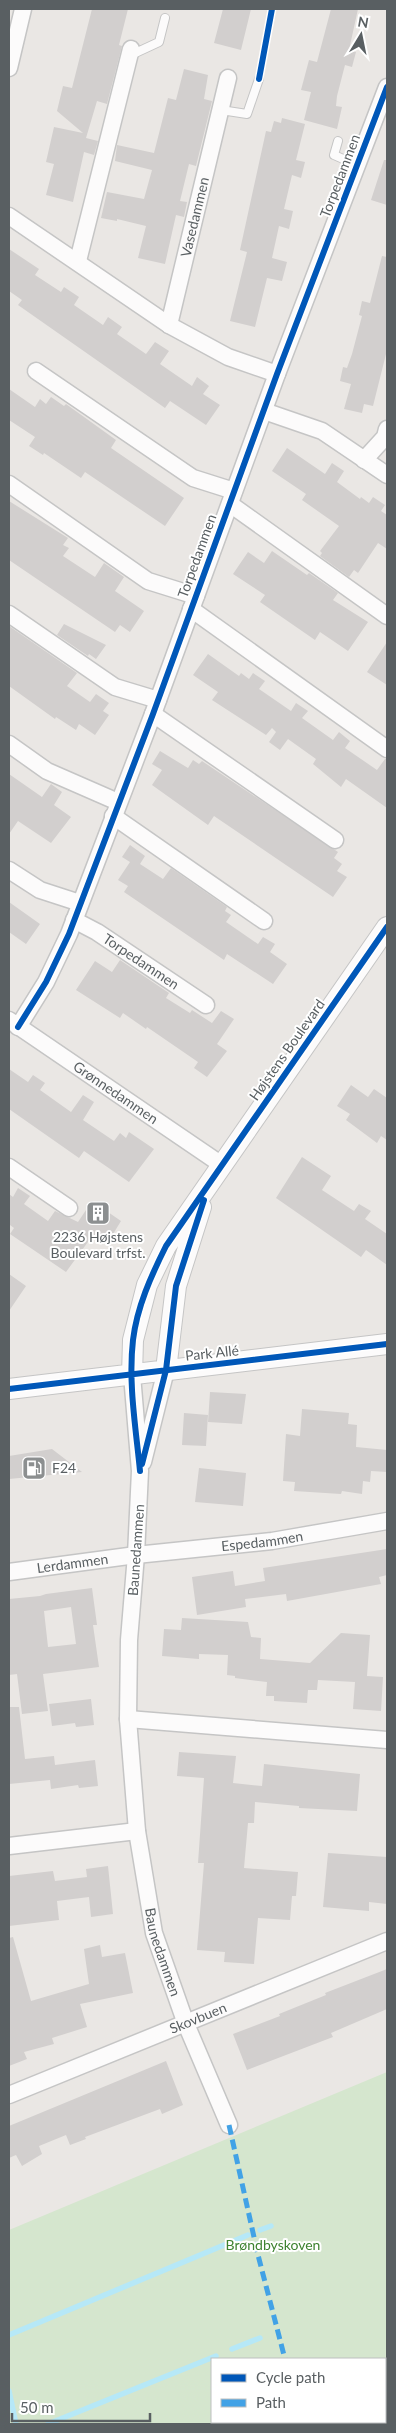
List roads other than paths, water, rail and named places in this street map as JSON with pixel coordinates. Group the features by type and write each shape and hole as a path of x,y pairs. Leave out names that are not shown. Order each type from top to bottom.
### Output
{"street":[{"path":"9,68 24,9"},
{"path":"78,261 130,53"},
{"name":"Vasedammen","path":"169,325 228,78"},
{"name":"Torpedammen","path":"14,1023 46,982 74,920 194,603 277,374 387,87"},
{"path":"9,216 78,261 169,325 228,358 277,374"},
{"name":"Torpedammen","path":"36,371 193,478 232,497 387,616"},
{"path":"264,411 322,431 387,475"},
{"path":"364,460 385,437 387,429"},
{"name":"Torpedammen","path":"9,484 148,581 194,603 387,749"},
{"path":"9,614 115,687 155,707 335,840"},
{"path":"9,744 47,771 116,809 264,921"},
{"path":"9,870 40,890 80,903"},
{"name":"Torpedammen","path":"74,920 97,932 206,1005"},
{"name":"Højstens Boulevard","path":"132,1374 133,1340 147,1285 166,1246 387,927"},
{"name":"Grønnedammen","path":"14,1023 222,1165"},
{"path":"9,1166 69,1208"},
{"name":"Højstens Boulevard","path":"166,1370 176,1286 208,1188"},
{"name":"Park Allé","path":"9,1389 387,1344"},
{"name":"Baunedammen","path":"140,1472 166,1370"},
{"name":"Baunedammen","path":"132,1374 140,1472 129,1640 128,1719 137,1831 154,1933 186,2024 228,2125"},
{"name":"Espedammen","path":"136,1555 272,1541 387,1521"},
{"name":"Lerdammen","path":"9,1572 136,1555"},
{"path":"128,1719 387,1740"},
{"path":"9,1846 137,1831"},
{"name":"Skovbuen","path":"9,2095 387,1940"}],"lane":[{"path":"130,53 159,42 165,18"},
{"path":"221,110 247,114 258,79"},
{"path":"338,140 334,155 357,165"}],"waterway":[{"path":"260,2230 271,2226"},
{"path":"9,2335 248,2235"},
{"path":"232,2349 260,2338"},
{"path":"211,2358 216,2356"},
{"path":"48,2424 211,2358"},
{"path":"9,2391 16,2424"}],"place":[{"name":"2236 Højstens Boulevard trfst.","path":"98,1213"},
{"name":"F24","path":"34,1468"}],"park label":[{"name":"Brøndbyskoven","path":"273,2245"}]}
